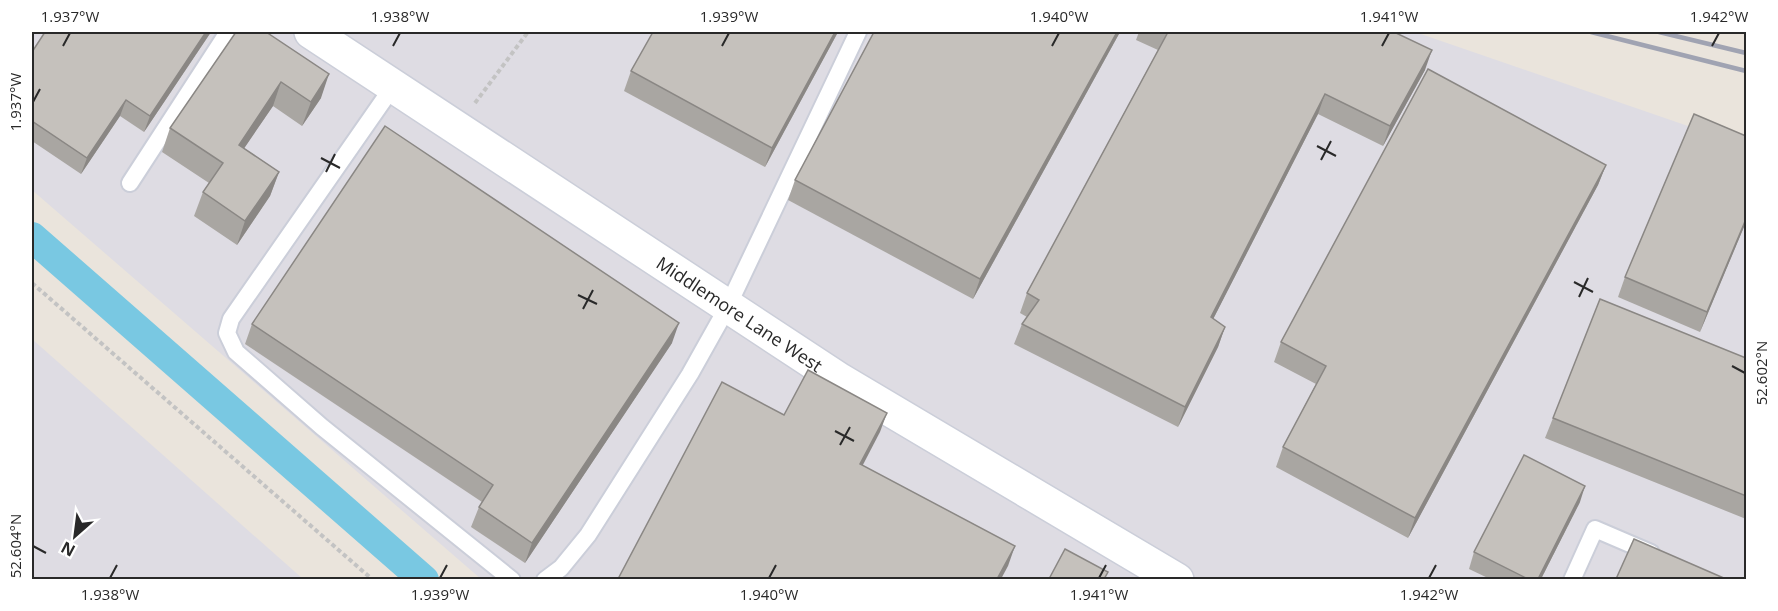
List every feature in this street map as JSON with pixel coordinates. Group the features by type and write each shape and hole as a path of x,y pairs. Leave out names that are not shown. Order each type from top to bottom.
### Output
{"street":[{"name":"Middlemore Lane West","path":"311,32 458,127 727,308 840,380 1177,579"}],"lane":[{"path":"130,183 228,32"},
{"path":"545,579 561,568 588,535 690,374 727,308 858,32"},
{"path":"394,85 231,319 227,333 236,352 322,427 512,579"},
{"path":"1572,579 1594,529 1671,561"}],"path":[{"path":"458,127 528,32"},
{"path":"32,283 373,579"}],"shaded area":[{"path":"32,32 1415,32 1746,146 1746,579 481,579 32,190"},
{"path":"32,339 303,579 32,579"}],"building":[{"path":"45,32 206,32 150,116 126,100 87,158 32,121 32,52"},
{"path":"236,32 266,32 329,74 311,102 281,82 239,145 279,172 245,221 203,192 223,163 170,128"},
{"path":"653,32 835,32 772,148 631,71"},
{"path":"874,32 1117,32 980,279 795,180"},
{"path":"1168,32 1394,32 1432,50 1390,126 1325,94 1211,317 1225,327 1185,407 1022,324 1039,300 1027,293"},
{"path":"1428,69 1606,165 1415,518 1283,447 1326,366 1281,342"},
{"path":"1694,114 1746,136 1746,219 1707,312 1625,277"},
{"path":"385,126 679,323 532,543 479,507 493,485 252,324"},
{"path":"1600,299 1746,358 1746,496 1553,418"},
{"path":"808,370 887,413 860,464 1015,546 997,579 618,579 722,382 784,415"},
{"path":"1524,455 1585,486 1538,579 1528,579 1474,552"},
{"path":"1634,539 1726,579 1616,579"},
{"path":"1065,549 1108,572 1104,579 1049,579"}],"waterway":[{"path":"32,237 424,580"}],"railway":[{"path":"1591,32 1746,71"},
{"path":"1659,32 1746,53"}]}
